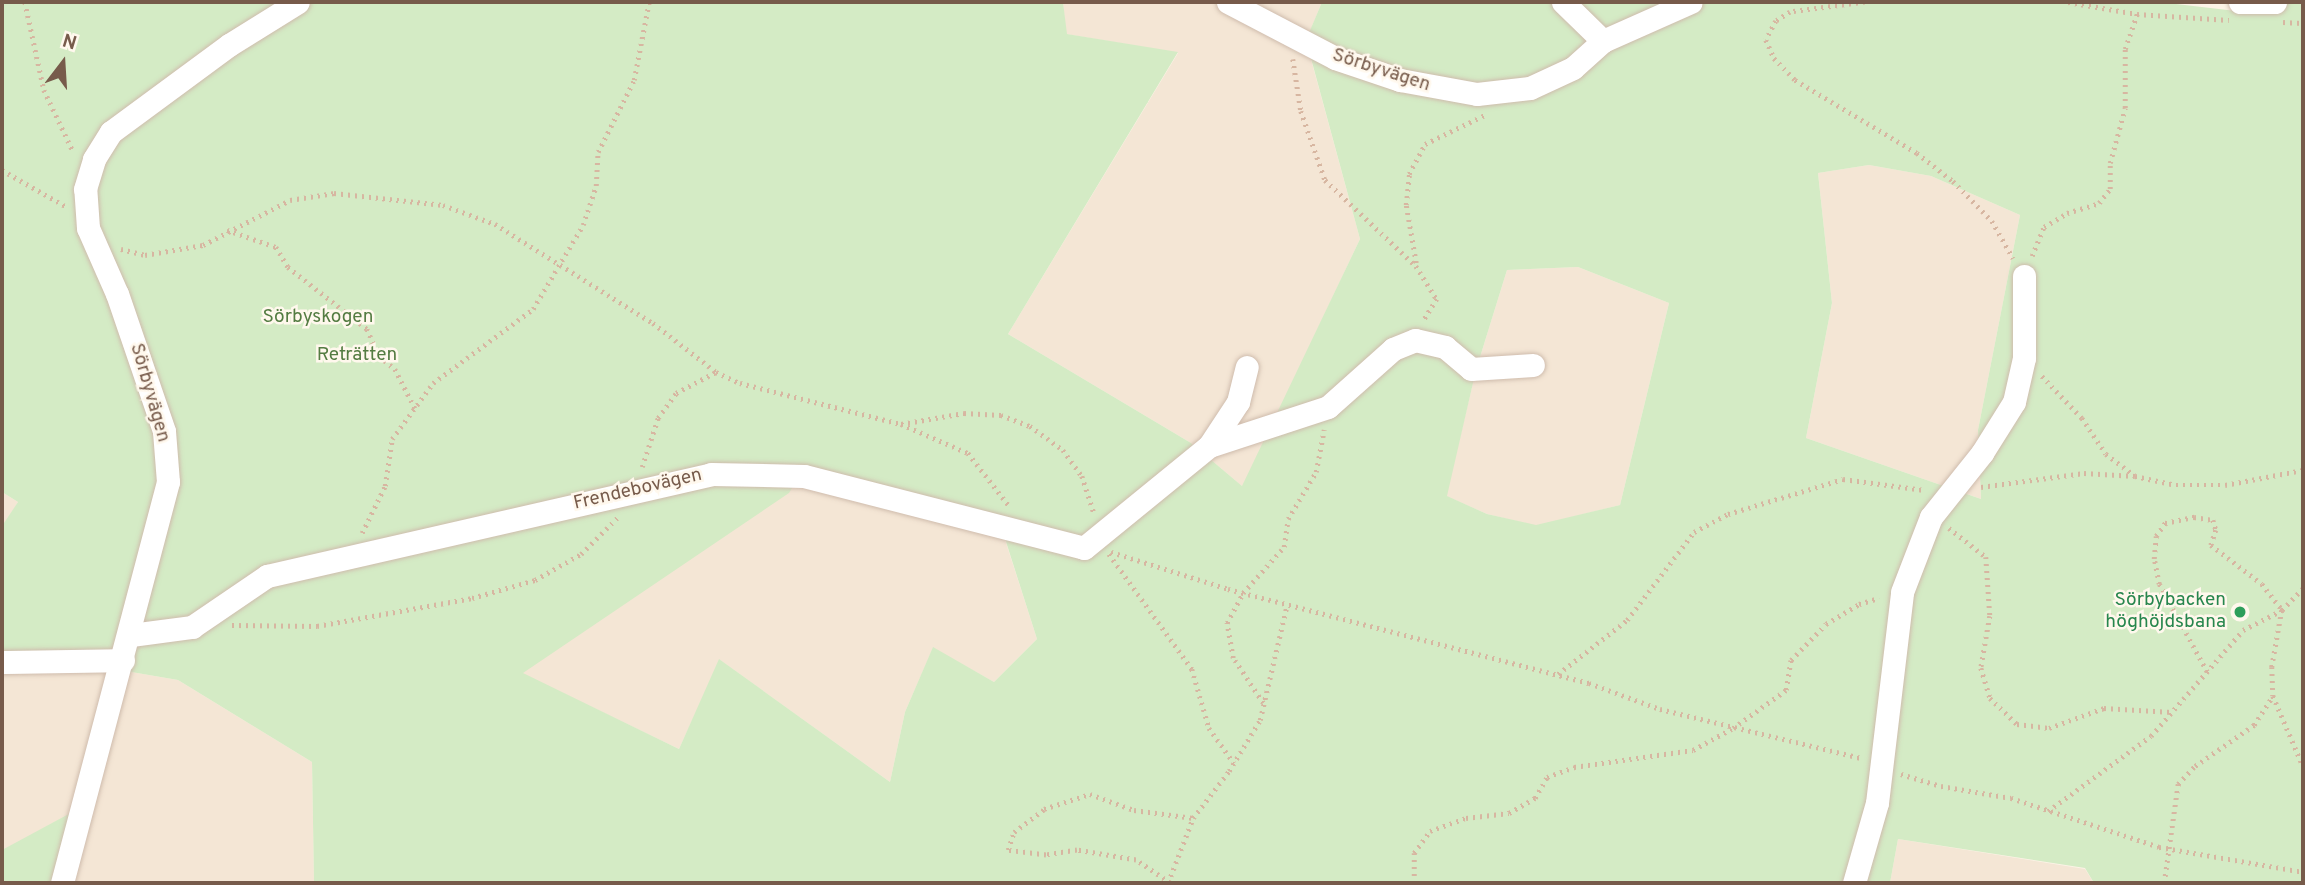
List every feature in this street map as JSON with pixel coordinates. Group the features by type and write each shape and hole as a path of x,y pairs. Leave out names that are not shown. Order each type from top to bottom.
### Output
{"street":[{"name":"Sörbyvägen","path":"62,883 131,635 168,482 164,430 117,295 88,228 88,181 111,132 229,45 299,2"},
{"name":"Sörbyvägen","path":"1228,2 1290,37 1400,80 1477,94 1531,88 1573,68 1604,41 1691,2"},
{"path":"1563,2 1604,41"},
{"path":"2239,11 2275,12"},
{"path":"1854,883 1877,803 1902,592 1931,517 1982,453 2014,402 2024,358 2024,276"},
{"path":"1209,446 1328,407 1393,349 1415,340 1445,347 1471,369 1533,365"},
{"path":"1209,446 1238,402 1247,368"},
{"name":"Frendebovägen","path":"131,635 168,633 202,622 267,576 711,474 767,472 804,476 1084,548 1104,543 1209,446"},
{"path":"2,662 123,660"}],"path":[{"path":"25,2 44,90 88,181"},
{"path":"350,555 385,486 392,439 433,383 533,309 556,266 583,225 596,186 598,152 634,80 649,2"},
{"path":"1866,2 1783,16 1766,40 1774,58 1795,80 1917,153 1953,181 1992,221 2024,276"},
{"path":"2068,2 2137,14 2239,11"},
{"path":"2275,12 2303,23"},
{"path":"2024,276 2044,227 2099,203 2110,189 2110,163 2124,108 2125,49 2137,14"},
{"path":"1290,37 1301,111 1325,180 1416,266 1437,299 1432,312 1393,349"},
{"path":"1416,266 1406,205 1409,174 1425,144 1496,109"},
{"path":"2,170 62,203 88,228 115,248 145,255 202,245 226,230 290,200 334,193 443,205 495,224 556,266 653,323 716,372 740,383 901,424 968,453 992,478 1015,514"},
{"path":"226,230 276,247 288,267 367,329 379,356 395,369 415,408"},
{"path":"2024,358 2082,418 2106,454 2135,476"},
{"path":"202,622 262,628 317,626 472,598 535,580 602,537 618,519 633,491 658,418 676,393 716,372"},
{"path":"1263,703 1233,657 1227,623 1243,593 1284,547 1288,519 1316,472 1328,407"},
{"path":"901,424 964,414 1001,415 1030,426 1063,450 1082,477 1104,543 1192,669 1209,728 1234,763"},
{"path":"1931,517 1986,557 1990,616 1981,668 1990,698 2017,724 2049,728 2104,708 2172,712"},
{"path":"2207,672 2159,584 2156,536 2165,523 2194,517 2213,520 2216,530 2210,545 2262,583 2282,610 2272,667 2273,696 2303,766"},
{"path":"1104,543 1243,593 1589,683 1733,728 1847,752 1882,768 1941,786 2011,798 2170,849 2303,872"},
{"path":"2048,812 2151,736 2243,630 2282,610 2303,588"},
{"path":"1414,883 1414,853 1430,831 1466,818 1509,813 1535,798 1547,777 1574,768 1693,750 1733,728 1786,690 1791,660 1826,624 1859,604 1902,592"},
{"path":"1193,818 1134,810 1090,794 1044,808 1014,832 1008,850 1046,855 1077,850 1136,860 1169,883 1193,818 1234,763 1260,720 1287,605"},
{"path":"2164,883 2178,784 2195,766 2254,725 2273,696"}],"shaded area":[{"path":"1063,2 1322,2 1306,41 1360,239 1243,487 1191,443 1008,334 1178,53 1066,34"},
{"path":"1869,165 1931,176 2020,215 1978,430 1981,499 1806,438 1832,303 1818,173"},
{"path":"1578,267 1669,303 1620,505 1536,526 1487,514 1446,496 1476,370 1507,270"},
{"path":"723,460 1000,524 1037,639 994,682 933,648 905,712 890,782 720,660 679,749 492,659"},
{"path":"2,492 18,502 2,530"},
{"path":"2,668 108,668 178,680 312,762 314,883 64,883 2,850"},
{"path":"1898,839 2085,869 2094,883 1890,883"}],"green space":[{"name":"Sörbyskogen","path":"2,2 1063,2 1067,34 1178,52 1008,334 1191,443 1242,486 1360,239 1306,40 1322,2 2159,2 2236,11 2303,2 2303,883 2094,883 2085,868 1898,839 1890,883 314,883 312,762 178,680 108,668 2,668 2,526 18,502 2,492","holes":["1869,165 1931,176 2020,215 1978,430 1981,499 1806,438 1832,303 1818,173","1578,267 1669,303 1620,505 1536,525 1487,514 1447,496 1476,370 1507,270","802,472 1000,523 1037,639 994,682 933,647 905,712 890,782 719,659 679,749 523,673 789,493"]},
{"path":"78,809 64,883 2,883 2,850"}],"place":[{"name":"Sörbybacken höghöjdsbana","path":"2240,612"}],"park label":[{"name":"Reträtten","path":"357,356"}]}
